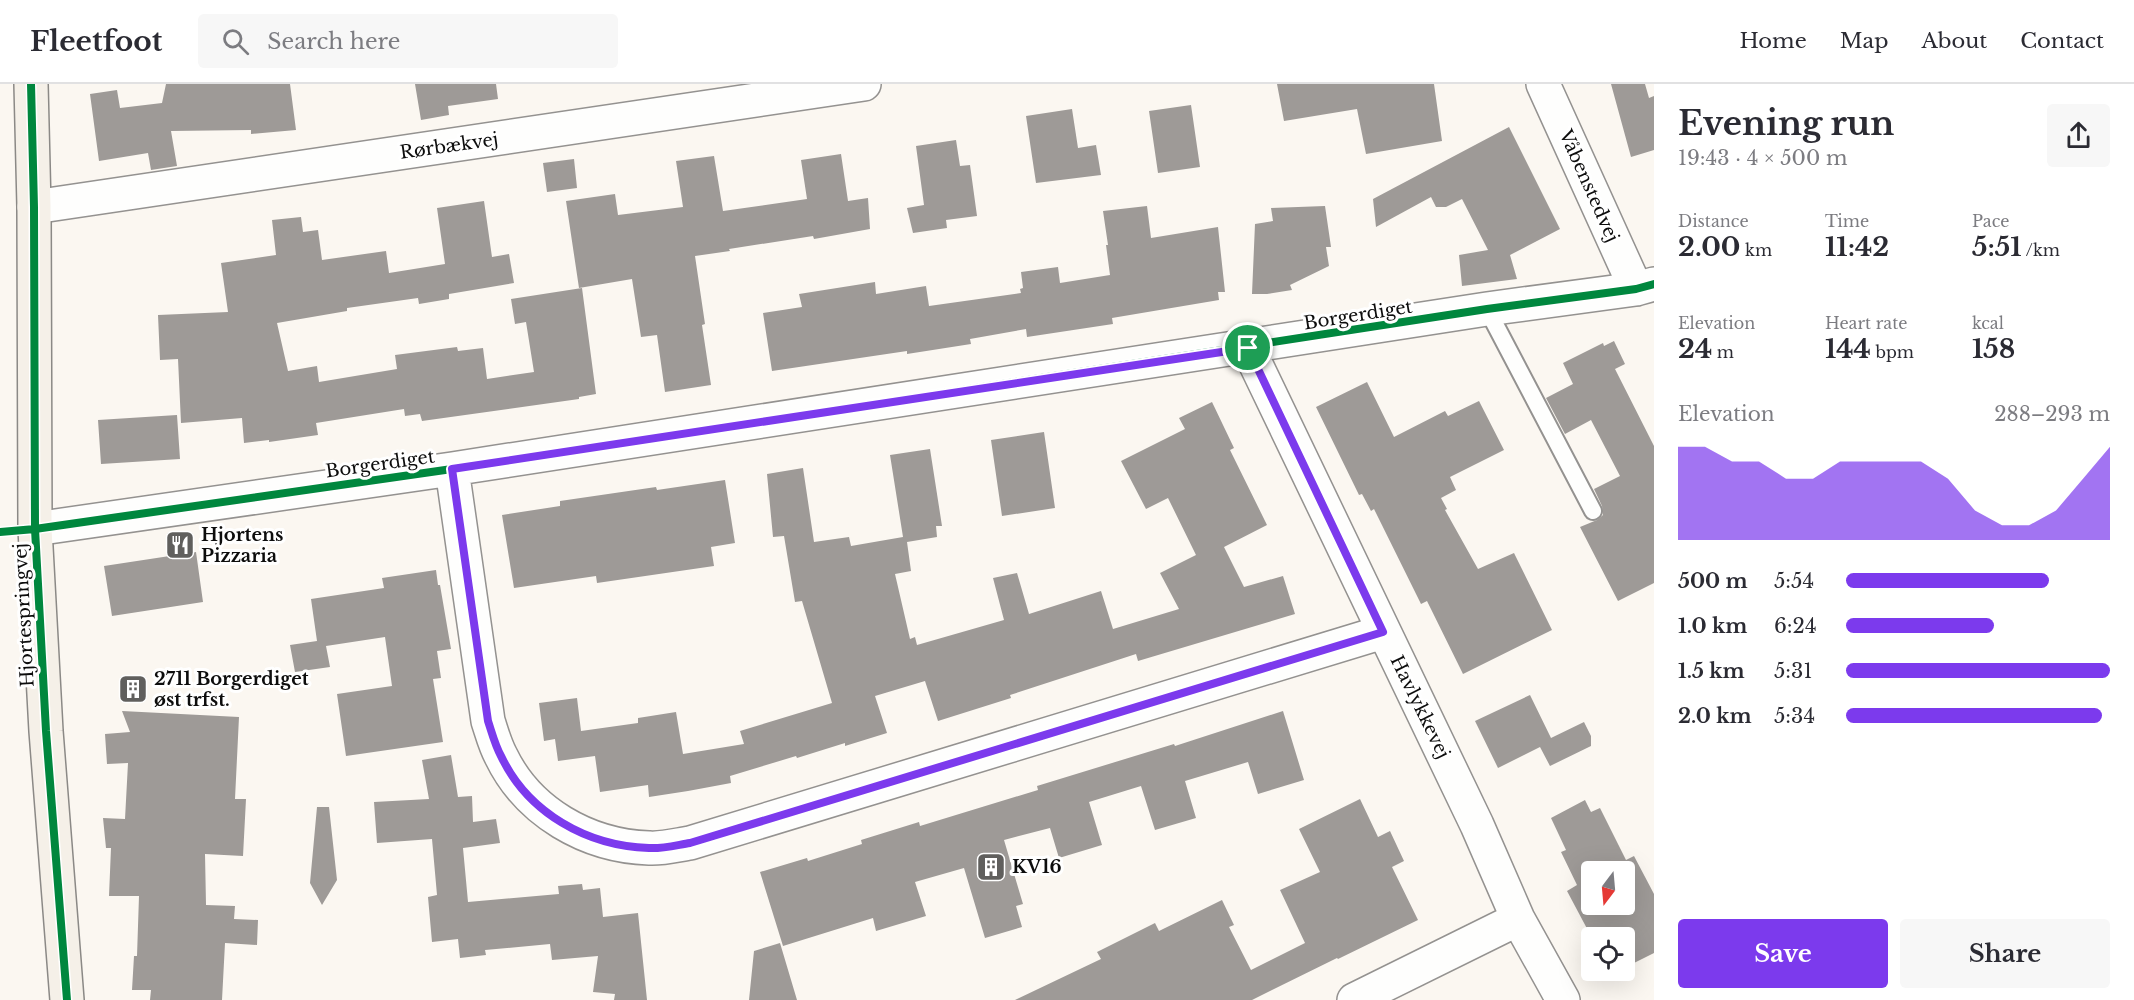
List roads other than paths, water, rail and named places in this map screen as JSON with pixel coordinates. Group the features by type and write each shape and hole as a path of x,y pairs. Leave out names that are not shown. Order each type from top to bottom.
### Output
{"street":[{"name":"Hjortespringvej","path":"31,84 34,207 34,529 46,732 67,1000"},
{"name":"Rørbækvej","path":"34,207 864,84"},
{"name":"Våbenstedvej","path":"1543,84 1645,286"},
{"name":"Borgerdiget","path":"34,529 452,469 1645,286"},
{"name":"Havlykkevej","path":"1248,348 1477,825 1518,919 1563,1000"},
{"path":"452,469 488,721 501,756 520,786 546,812 577,832 613,845 651,849 690,843 1383,632"},
{"path":"1354,1000 1518,919"}],"lane":[{"path":"1487,309 1593,511"}],"place":[{"name":"Hjortens Pizzaria","path":"180,545"},
{"name":"2711 Borgerdiget øst trfst.","path":"133,689"},
{"name":"KV16","path":"991,867"}]}
